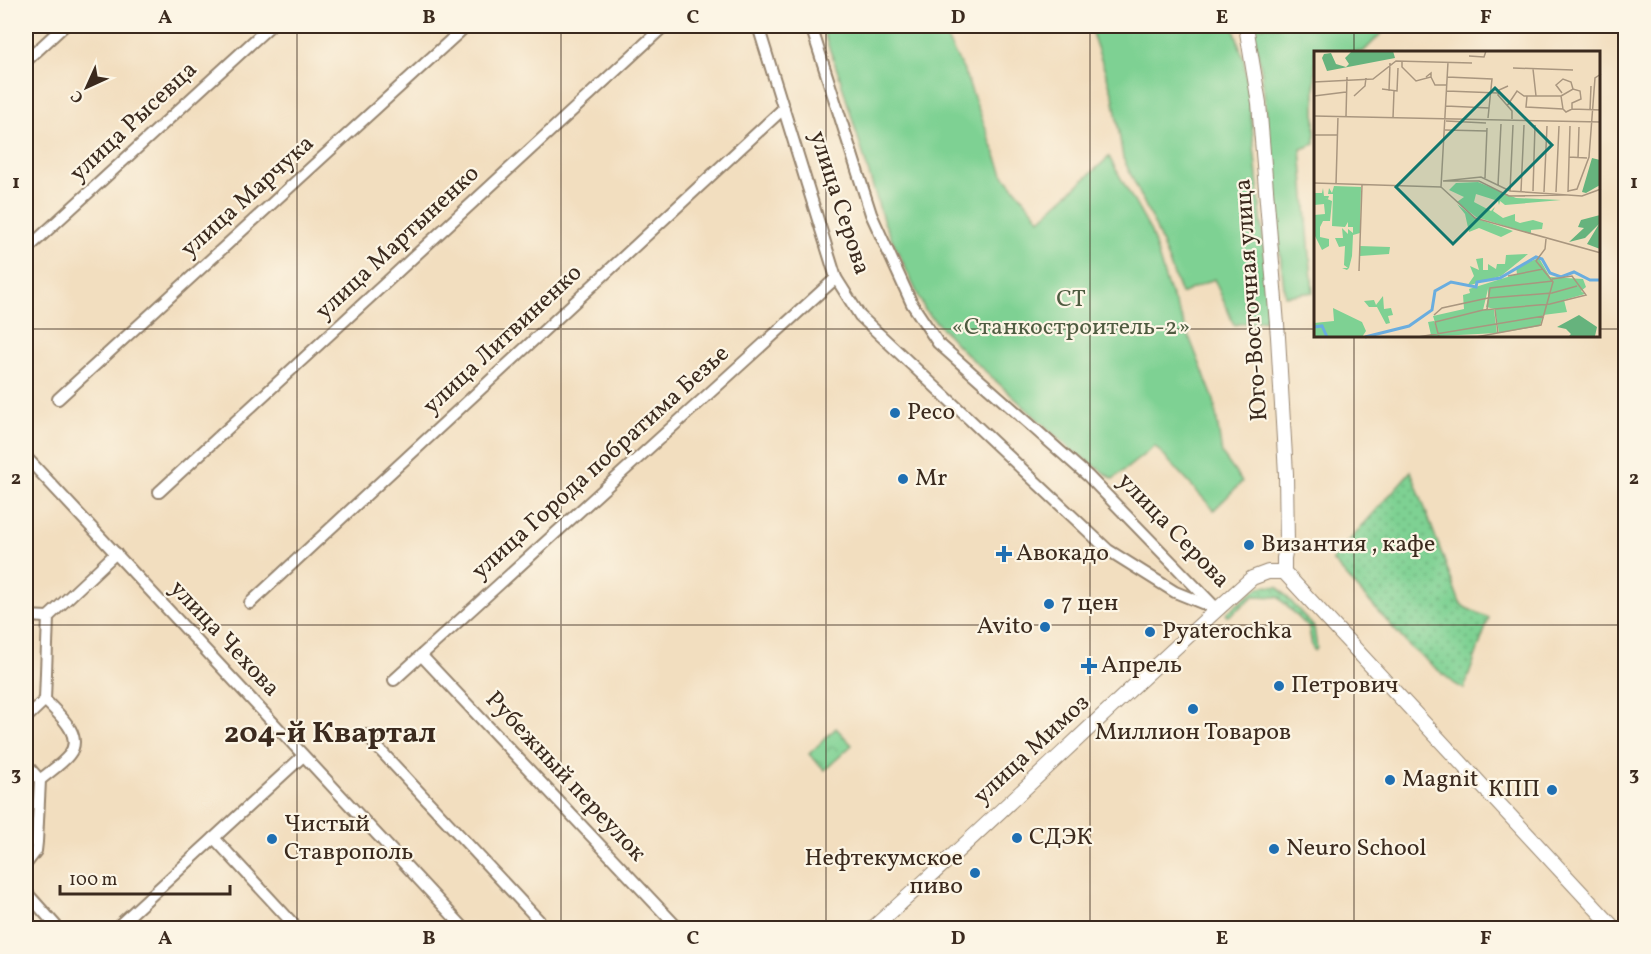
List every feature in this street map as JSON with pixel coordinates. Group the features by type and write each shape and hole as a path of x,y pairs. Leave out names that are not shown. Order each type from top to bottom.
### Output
{"street":[{"path":"26,61 64,26"},
{"name":"улица Рысевца","path":"26,250 270,26"},
{"name":"улица Марчука","path":"58,399 466,26"},
{"name":"улица Мартыненко","path":"159,492 664,26"},
{"name":"улица Серова","path":"758,26 836,278 860,316 1108,550 1175,592 1217,609"},
{"name":"улица Серова","path":"811,26 871,214 912,304 938,344 1088,476 1217,609"},
{"name":"Юго-Восточная улица","path":"1244,26 1259,103 1278,337 1286,474 1287,543 1284,572"},
{"name":"улица Литвиненко","path":"250,603 784,108"},
{"name":"улица Города побратима Безье","path":"394,680 836,278"},
{"name":"улица Чехова","path":"26,457 464,928"},
{"path":"40,780 69,755 74,746 74,737 70,728 45,700 48,617 116,553"},
{"name":"улица Мимоз","path":"873,928 991,821 1172,649 1252,578 1268,572 1284,572"},
{"path":"1284,572 1614,928"},
{"path":"26,616 48,617"},
{"name":"Рубежный переулок","path":"421,655 678,928"},
{"path":"26,718 45,700"},
{"path":"366,735 546,928"},
{"path":"116,928 303,756"},
{"path":"26,764 40,780 36,851 26,864"},
{"path":"214,838 297,928"},
{"path":"26,892 58,928"}],"green space":[{"name":"СТ «Станкостроитель-2»","path":"821,26 940,26 964,71 1003,174 1040,219 1109,157 1151,232 1167,285 1214,400 1222,454 1242,482 1214,510 1155,446 1113,479 1069,448 959,347 925,310 883,220 839,75"},
{"path":"1087,26 1233,26 1244,60 1271,319 1234,325 1214,279 1181,294 1156,228 1123,158 1113,95 1091,30"},
{"path":"1252,26 1389,26 1364,51 1314,51 1314,144 1301,149 1313,292 1285,296 1261,69"},
{"path":"1411,471 1460,603 1489,618 1464,689 1411,648 1332,560"},
{"path":"1264,586 1278,587 1314,627 1317,648 1315,651 1312,647 1309,628 1278,597 1254,596 1227,616 1226,613"},
{"path":"836,728 852,745 825,770 809,754"}],"place":[{"name":"Ресо","path":"895,413"},
{"name":"Mr","path":"903,479"},
{"name":"Византия , кафе","path":"1249,545"},
{"name":"Авокадо","path":"1004,554"},
{"name":"7 цен","path":"1049,604"},
{"name":"Avito","path":"1045,627"},
{"name":"Pyaterochka","path":"1150,632"},
{"name":"Апрель","path":"1089,666"},
{"name":"Петрович","path":"1279,686"},
{"name":"Миллион Товаров","path":"1193,709"},
{"name":"Magnit","path":"1390,780"},
{"name":"КПП","path":"1552,790"},
{"name":"СДЭК","path":"1017,838"},
{"name":"Чистый Ставрополь","path":"272,839"},
{"name":"Neuro School","path":"1274,849"},
{"name":"Нефтекумское пиво","path":"975,873"}],"district":[{"name":"204-й Квартал","path":"330,734"}]}
